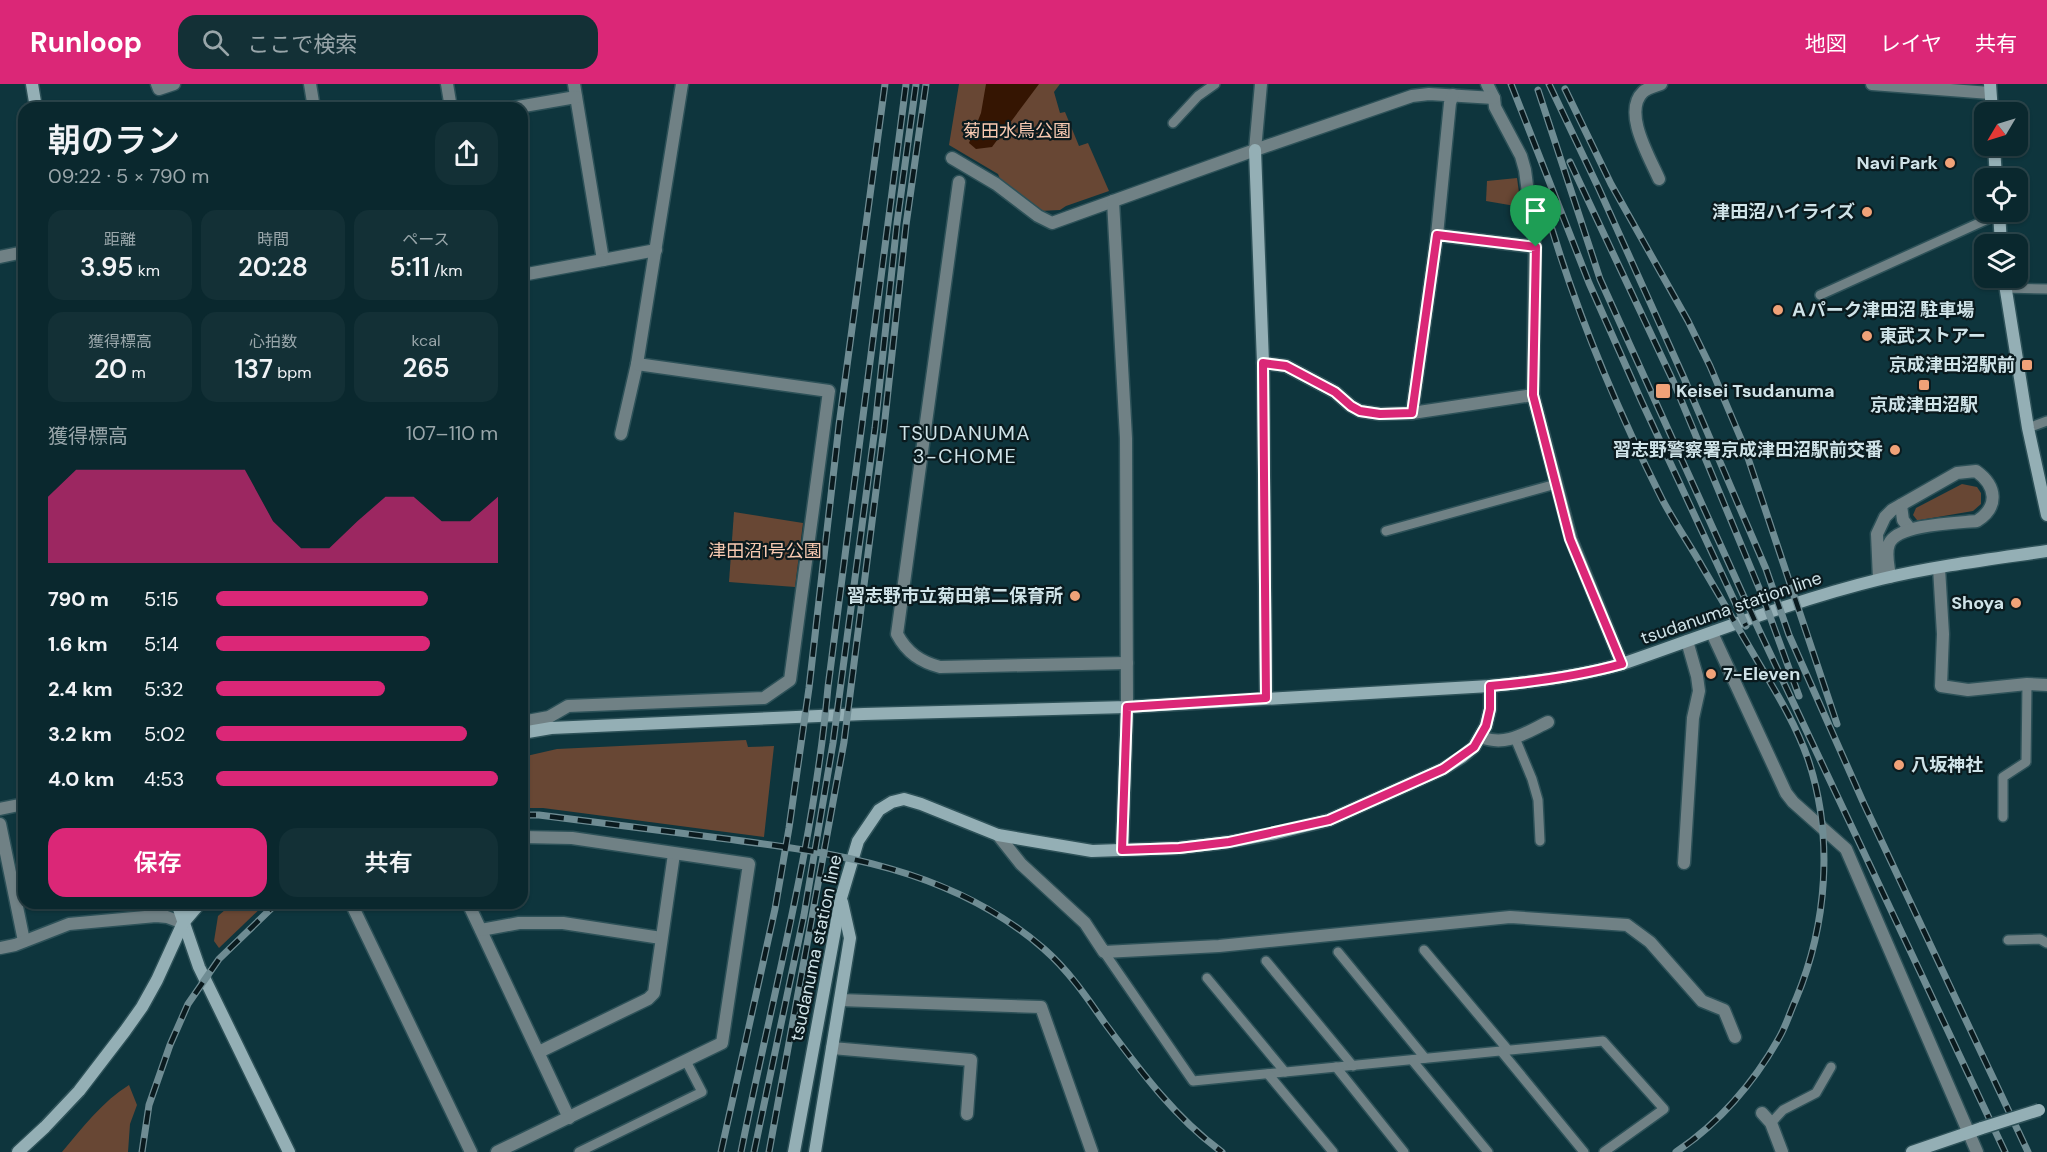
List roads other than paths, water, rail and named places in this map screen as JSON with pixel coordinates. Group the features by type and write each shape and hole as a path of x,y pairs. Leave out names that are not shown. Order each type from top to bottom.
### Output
{"street":[{"path":"32,84 35,102"},
{"path":"157,84 159,88 174,84"},
{"path":"310,84 313,102"},
{"path":"447,84 450,102"},
{"path":"574,84 603,260"},
{"path":"621,434 637,364 682,84"},
{"path":"1261,84 1255,150 1263,363 1266,698"},
{"path":"1487,84 1494,98 1495,107 1521,156 1525,170 1536,247 1533,395 1578,560 1622,664"},
{"path":"1659,180 1636,125 1635,108 1643,92 1661,84"},
{"path":"1872,84 1990,88"},
{"path":"952,158 996,184 1038,216 1052,223 1412,96 1429,94 1494,98"},
{"path":"1412,413 1437,235 1450,102 1453,95"},
{"path":"528,105 576,97"},
{"path":"959,182 897,634 913,655 926,663 940,667 1127,663"},
{"path":"1113,201 1126,438 1127,707 1122,850"},
{"path":"1437,235 1536,247"},
{"path":"528,274 656,250"},
{"path":"0,257 18,253"},
{"path":"2005,288 2028,428 2047,515"},
{"path":"1263,363 1286,366 1335,392 1360,411 1380,414 1412,413 1533,395"},
{"path":"528,721 549,717 568,706 764,698 790,680 829,391 637,364"},
{"path":"1976,471 1985,477 1993,497 1986,515 1977,521 1910,529 1892,538 1888,546 1885,578 1877,534 1885,517 1901,505 1957,473 1976,471"},
{"path":"1901,505 1903,520 1910,529"},
{"name":"tsudanuma station line","path":"794,1152 841,898 858,841 879,810 892,802 904,799 921,804 998,835 1092,850 1179,848 1229,842 1329,820 1443,769 1474,747 1480,737 1490,709 1490,686 1535,682 1622,664 1798,604 1885,578 2047,550"},
{"path":"1939,568 1943,634 1941,686 1968,690 2027,684 2047,685"},
{"path":"1712,633 1786,793 1793,802 1846,849 1977,1152"},
{"path":"1684,863 1694,718 1699,690 1688,641"},
{"path":"528,732 551,728 864,714 1127,707 1490,686"},
{"path":"1480,737 1502,742 1548,722"},
{"path":"0,809 18,805"},
{"path":"0,824 24,941"},
{"path":"998,835 1021,864 1085,923 1104,952 1220,946 1510,917 1628,925 1650,942 1702,1001 1724,1010 1735,1037"},
{"path":"497,1152 722,1043 749,864 572,838 528,837"},
{"path":"539,1052 648,999 654,993 674,854"},
{"path":"815,1152 850,938 841,898"},
{"path":"179,909 199,967 289,1152"},
{"path":"18,1152 45,1128 79,1091 125,1031 142,1007 160,974 183,922 195,909"},
{"path":"354,909 471,1152"},
{"path":"471,909 569,1118"},
{"path":"0,948 69,924 156,916 183,922"},
{"path":"481,930 519,923 563,923 661,938"},
{"path":"840,1000 1041,1007 1092,1152"},
{"path":"832,1048 971,1060 968,1114"},
{"path":"1912,1152 2043,1109"},
{"path":"1762,1113 1771,1123 1782,1152"}],"lane":[{"path":"1173,123 1198,96 1215,84"},
{"path":"1820,295 1979,222"},
{"path":"2028,286 2047,289"},
{"path":"2028,428 2047,421"},
{"path":"1386,531 1556,484"},
{"path":"2002,817 2003,777 2026,762 2027,684"},
{"path":"1515,738 1538,800 1540,841"},
{"path":"2008,940 2040,939 2047,943"},
{"path":"1424,950 1584,1152"},
{"path":"1104,952 1193,1081 1603,1041 1664,1109 1604,1152"},
{"path":"1338,952 1425,1058"},
{"path":"1266,961 1353,1066"},
{"path":"1207,978 1285,1072"},
{"path":"1412,1060 1488,1152"},
{"path":"579,1152 702,1092 686,1061"},
{"path":"1336,1067 1404,1152"},
{"path":"1771,1123 1783,1110 1816,1093 1831,1067"},
{"path":"1268,1074 1333,1152"}],"railway":[{"path":"721,1152 775,909 789,828 809,688 839,425 885,84"},
{"path":"741,1152 791,920 822,746 906,84"},
{"path":"754,1152 804,915 833,743 875,428 897,223 916,84"},
{"path":"769,1152 844,742 884,428 906,225 926,84"},
{"path":"1511,84 1589,283 1746,626"},
{"path":"1549,84 1684,378 1766,569 1789,635 1864,804 2028,1152"},
{"path":"1565,89 1611,184 1688,321 1710,366 1744,446 1837,724"},
{"path":"1538,90 1600,279 1759,630 2005,1152"},
{"path":"1570,162 1674,383 1764,600 1799,696"},
{"path":"1544,202 1581,316 1627,427 1667,508 1769,680 1803,745 1816,789 1821,819 1824,850 1823,880 1815,941 1784,1029 1758,1071 1734,1101 1706,1129 1676,1152"},
{"path":"528,815 763,844 849,858 931,882 970,900 1008,922 1053,957 1158,1092 1188,1124 1222,1152"},
{"path":"142,1152 149,1105 170,1045 188,1004 219,959 271,909"}],"place":[{"name":"Navi Park","path":"1950,163"},
{"name":"津田沼ハイライズ","path":"1867,212"},
{"name":"Ａパーク津田沼 駐車場","path":"1778,310"},
{"name":"東武ストアー","path":"1867,336"},
{"name":"京成津田沼駅前","path":"2027,365"},
{"name":"京成津田沼駅","path":"1924,385"},
{"name":"Keisei Tsudanuma","path":"1663,391"},
{"name":"習志野警察署京成津田沼駅前交番","path":"1895,450"},
{"name":"習志野市立菊田第二保育所","path":"1075,596"},
{"name":"Shoya","path":"2016,603"},
{"name":"7-Eleven","path":"1711,674"},
{"name":"八坂神社","path":"1899,765"}],"district":[{"name":"TSUDANUMA 3-CHOME","path":"965,444"}],"park label":[{"name":"菊田水鳥公園","path":"1017,131"},
{"name":"津田沼1号公園","path":"765,551"}]}
